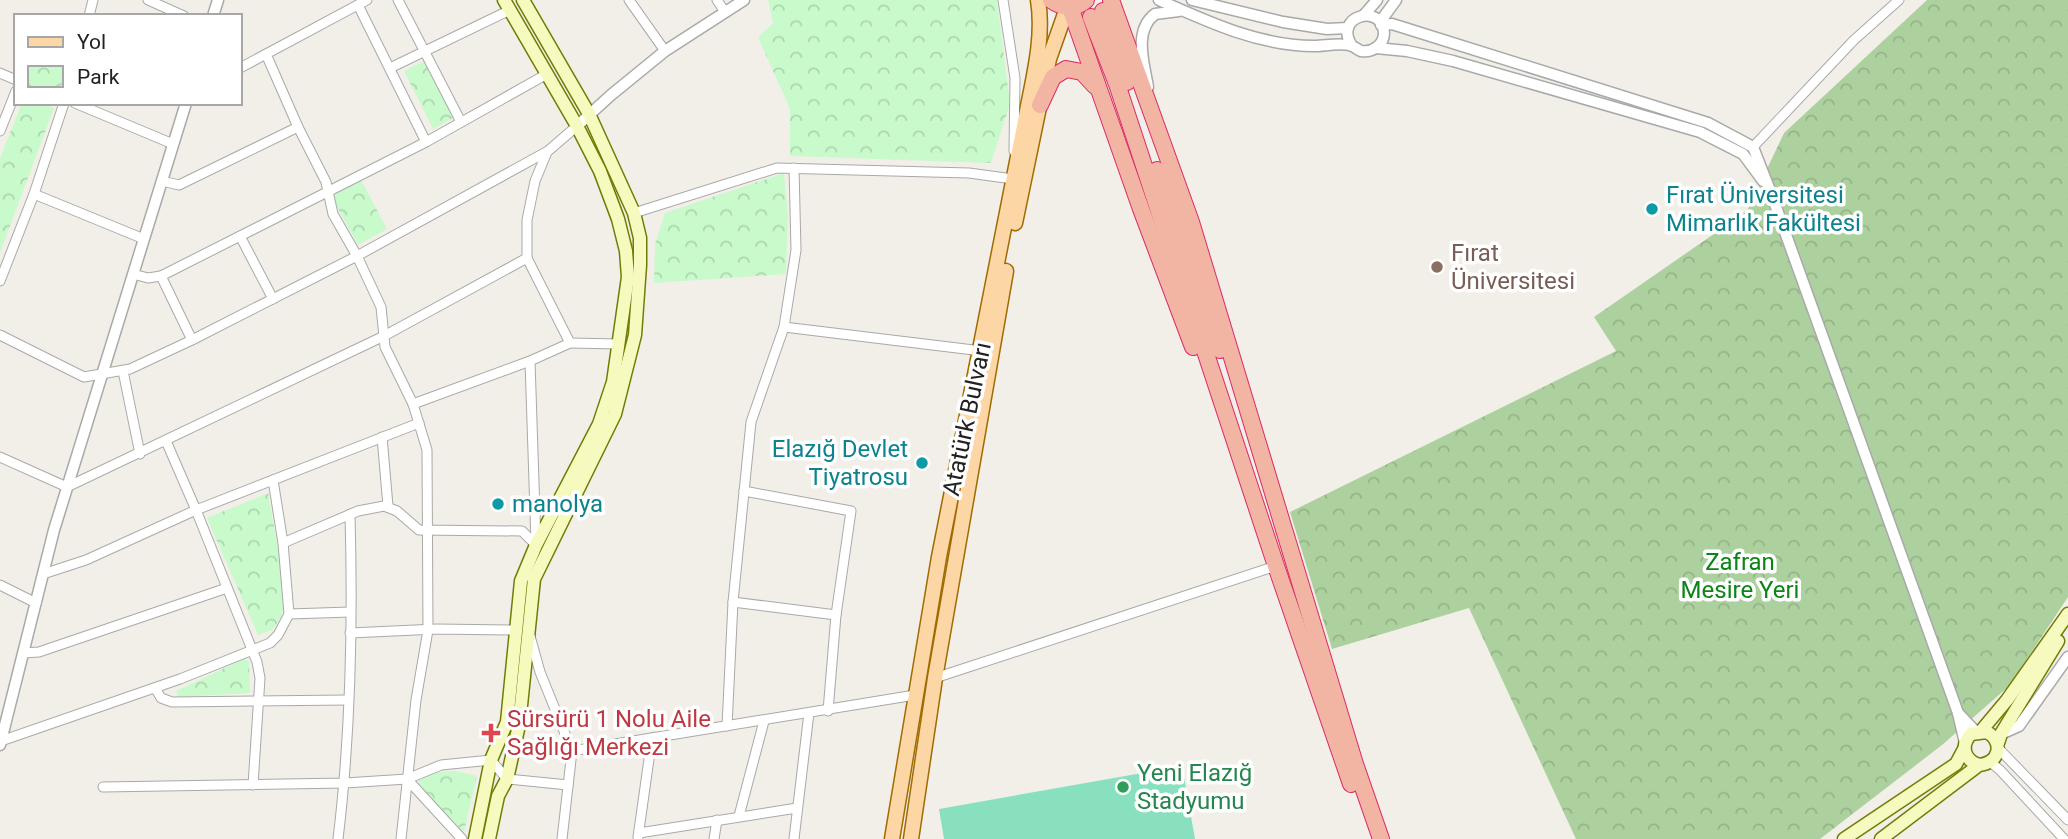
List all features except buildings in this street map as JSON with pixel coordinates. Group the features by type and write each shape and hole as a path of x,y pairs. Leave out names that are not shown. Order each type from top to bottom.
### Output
{"highway":[{"path":"1051,0 1068,7 1083,4 1086,0"},
{"path":"1068,7 1276,566"},
{"path":"1101,9 1153,117 1191,222 1355,764 1381,839"},
{"path":"1101,9 1292,554"},
{"path":"1101,9 1121,97 1276,566 1370,839"},
{"path":"1040,105 1053,77 1066,69 1082,72 1098,90"}],"main road":[{"path":"475,839 491,760 507,722 534,579 615,414 635,335 640,265 640,239 634,213 589,114 523,0"},
{"name":"Atatürk Bulvarı","path":"892,839 939,557 982,351 1039,41 1038,0"},
{"path":"489,839 498,796 507,779 519,725 523,632 518,591 536,545 598,424 613,382 628,277 626,251 618,219 600,171 507,5"},
{"name":"Atatürk Bulvarı","path":"911,839 935,678 1013,230 1049,59 1068,7"},
{"path":"1844,839 1956,764 1968,738 1979,731 2007,701 2068,614"},
{"path":"1881,839 1995,758 1999,742 2068,627"},
{"path":"1979,731 1992,734 1999,742"},
{"path":"1965,746 1969,759 1985,764"}],"street":[{"path":"148,0 180,14"},
{"path":"242,67 367,0"},
{"path":"398,0 461,122"},
{"path":"629,0 665,51"},
{"path":"717,0 725,12"},
{"path":"0,335 84,377 123,371 192,340 357,256 548,151 665,51 744,0"},
{"path":"634,213 777,167 969,173 1013,179 1015,78 1003,0"},
{"path":"1159,0 1210,23 1264,39 1298,46 1352,46 1363,51 1376,48 1407,51 1453,61 1700,132 1742,154 1771,193"},
{"path":"1192,0 1283,22 1327,29 1348,27"},
{"path":"1352,46 1347,35 1348,27 1354,19 1364,15 1377,0"},
{"path":"1376,48 1383,39 1380,23 1396,0"},
{"path":"1753,147 1854,40 1899,0"},
{"path":"358,5 426,142"},
{"path":"390,68 507,5"},
{"path":"1153,117 1141,37 1143,28 1155,14 1185,12"},
{"path":"1364,15 1380,23 1392,24 1708,123 1753,147 1958,713 1965,746"},
{"path":"266,54 329,190 334,214 381,307 385,347 413,404 428,450 428,630 416,700 401,839"},
{"path":"133,274 148,278 161,276 426,142 547,74"},
{"path":"0,131 14,96"},
{"path":"0,281 34,194 63,105"},
{"path":"80,105 173,144"},
{"path":"1,743 67,487 185,105"},
{"path":"162,181 179,186 298,127"},
{"path":"548,151 535,181 527,220 527,258 570,343"},
{"path":"727,726 733,602 751,422 784,327 796,250 794,168"},
{"path":"34,194 144,239"},
{"path":"240,236 273,299"},
{"path":"0,457 67,487 384,336 527,258"},
{"path":"161,276 192,340"},
{"path":"784,327 982,351"},
{"path":"413,404 530,361 570,343 620,344"},
{"path":"530,361 536,545"},
{"path":"123,371 140,454"},
{"path":"43,574 86,560 196,510 419,423"},
{"path":"382,437 388,506"},
{"path":"166,441 253,651 260,678 253,785"},
{"path":"1,743 155,688 270,643 278,635 289,614 283,543 273,480"},
{"path":"744,491 850,511 836,615 828,711"},
{"path":"283,543 350,514 388,506 419,530 522,531 536,545"},
{"path":"338,839 345,783 351,612 350,514"},
{"path":"935,678 1276,566"},
{"path":"0,585 36,603"},
{"path":"23,653 39,652 227,588"},
{"path":"733,602 836,615"},
{"path":"289,614 351,612"},
{"path":"350,633 428,630 523,632 572,751 562,839"},
{"path":"2068,657 2020,726 1999,742 2068,820"},
{"path":"155,688 161,698 172,702 348,700"},
{"path":"572,751 915,695"},
{"path":"794,839 809,713"},
{"path":"1958,713 1979,731"},
{"path":"739,816 764,721"},
{"path":"652,738 638,836 739,816 797,808"},
{"path":"103,787 345,783 407,779 442,765 491,760 507,779 568,785"},
{"path":"1985,764 2000,770 2064,839"},
{"path":"407,779 462,839"},
{"path":"715,839 717,820"}],"green space":[{"path":"768,0 997,0 1010,104 991,163 790,156 790,109 758,37 773,23"},
{"name":"Zafran Mesire Yeri","path":"1927,0 2068,0 2068,597 2009,686 1942,745 1820,839 1576,839 1469,608 1332,649 1290,512 1616,351 1594,317 1747,211 1784,133"},
{"path":"424,61 453,118 433,129 404,71"},
{"path":"21,105 47,105 54,108 0,253 0,158"},
{"path":"784,173 788,217 786,274 654,283 655,244 665,213"},
{"path":"361,180 387,229 358,245 331,196"},
{"path":"268,493 287,599 280,619 272,630 258,635 207,518"},
{"path":"244,659 249,661 250,693 178,697 176,691"},
{"name":"Yeni Elazığ Stadyumu","path":"1182,766 1195,839 944,839 939,809"},
{"path":"455,771 477,776 464,832 427,796 418,781 434,772"}],"place":[{"name":"Fırat Üniversitesi Mimarlık Fakültesi","path":"1652,209"},
{"name":"Fırat Üniversitesi","path":"1437,267"},
{"name":"Elazığ Devlet Tiyatrosu","path":"922,463"},
{"name":"manolya","path":"498,504"},
{"name":"Sürsürü 1 Nolu Aile Sağlığı Merkezi","path":"491,733"},
{"name":"Yeni Elazığ Stadyumu","path":"1123,787"}]}
